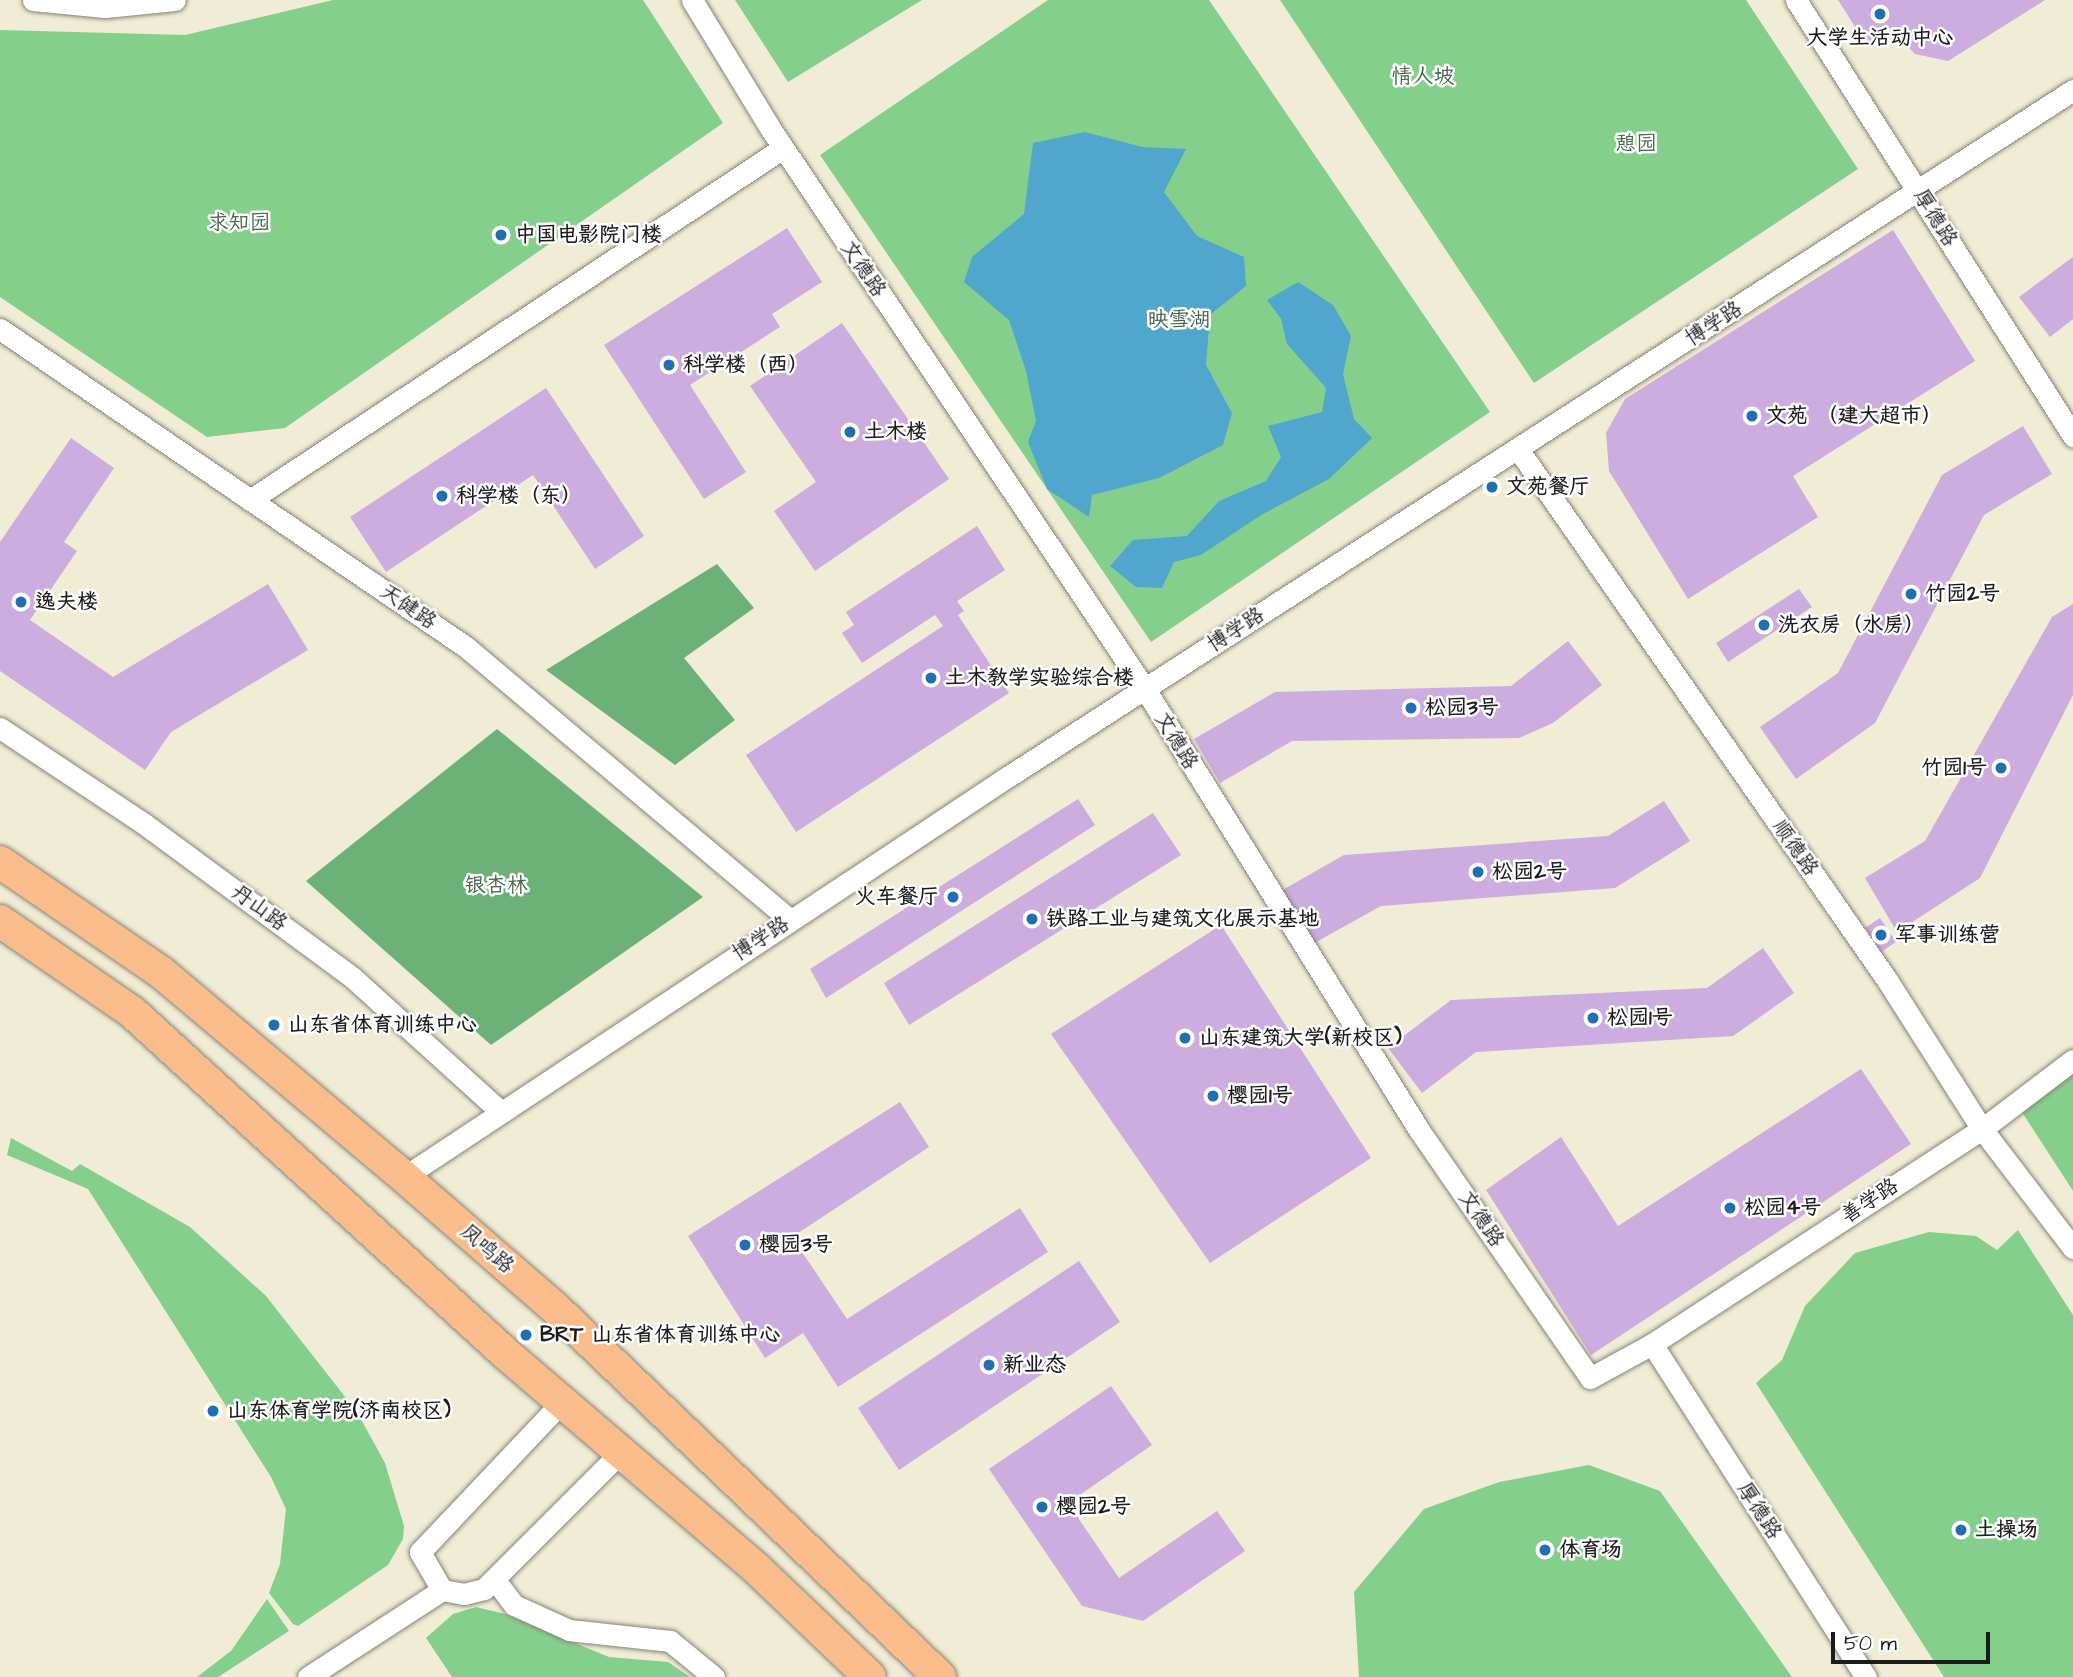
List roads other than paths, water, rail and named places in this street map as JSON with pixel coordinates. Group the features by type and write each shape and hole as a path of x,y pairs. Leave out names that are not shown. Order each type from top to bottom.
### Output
{"main road":[{"name":"凤鸣路","path":"0,862 162,973 554,1307 940,1677"},
{"path":"0,921 132,1012 562,1402 757,1569 870,1677"}],"street":[{"path":"33,0 105,7 175,0"},
{"name":"文德路","path":"692,0 783,148 1145,689 1419,1130 1590,1378"},
{"name":"厚德路","path":"1796,0 2073,436"},
{"name":"博学路","path":"404,1177 790,920 1518,449 1920,193 2073,90"},
{"path":"250,500 783,148"},
{"name":"天健路","path":"0,329 466,647 790,920"},
{"name":"顺德路","path":"1518,449 1887,980 1982,1129 2073,1248"},
{"name":"丹山路","path":"0,728 143,823 352,977 500,1111"},
{"name":"善学路","path":"1590,1378 1652,1344 1982,1129 2073,1060"},
{"name":"厚德路","path":"1652,1344 1866,1677"},
{"path":"442,1590 420,1552 562,1402"},
{"path":"308,1677 442,1590 464,1594 484,1589 621,1452"},
{"path":"495,1580 514,1605 569,1630 670,1641 714,1677"}],"water":[{"path":"1085,132 1142,147 1186,149 1164,192 1197,236 1244,257 1246,286 1210,315 1206,365 1232,413 1223,445 1159,478 1092,495 1089,517 1047,489 1028,442 1036,421 1026,371 1009,320 964,282 972,257 1024,214 1033,143"},
{"path":"1298,282 1333,305 1351,336 1343,374 1354,419 1372,438 1329,479 1261,515 1201,555 1174,562 1162,588 1136,587 1110,566 1133,540 1187,536 1219,501 1266,481 1281,457 1268,426 1322,412 1326,388 1287,344 1281,319 1267,300"}],"place":[{"name":"大学生活动中心","path":"1880,14"},
{"name":"中国电影院门楼","path":"501,235"},
{"name":"科学楼（西）","path":"669,365"},
{"name":"文苑 （建大超市）","path":"1752,416"},
{"name":"土木楼","path":"850,432"},
{"name":"文苑餐厅","path":"1492,487"},
{"name":"科学楼（东）","path":"442,496"},
{"name":"竹园2号","path":"1911,594"},
{"name":"逸夫楼","path":"21,602"},
{"name":"洗衣房（水房）","path":"1764,625"},
{"name":"土木教学实验综合楼","path":"931,678"},
{"name":"松园3号","path":"1411,708"},
{"name":"竹园1号","path":"2001,768"},
{"name":"松园2号","path":"1478,872"},
{"name":"火车餐厅","path":"953,897"},
{"name":"铁路工业与建筑文化展示基地","path":"1032,919"},
{"name":"军事训练营","path":"1881,935"},
{"name":"松园1号","path":"1593,1018"},
{"name":"山东省体育训练中心","path":"274,1025"},
{"name":"山东建筑大学(新校区)","path":"1185,1038"},
{"name":"樱园1号","path":"1213,1096"},
{"name":"松园4号","path":"1730,1208"},
{"name":"樱园3号","path":"745,1245"},
{"name":"BRT 山东省体育训练中心","path":"526,1335"},
{"name":"新业态","path":"989,1365"},
{"name":"山东体育学院(济南校区)","path":"213,1411"},
{"name":"樱园2号","path":"1042,1507"},
{"name":"土操场","path":"1961,1530"},
{"name":"体育场","path":"1545,1550"}],"park label":[{"name":"情人坡","path":"1423,77"},
{"name":"憩园","path":"1636,144"},
{"name":"求知园","path":"239,223"},
{"name":"映雪湖","path":"1179,320"},
{"name":"银杏林","path":"496,886"}]}
